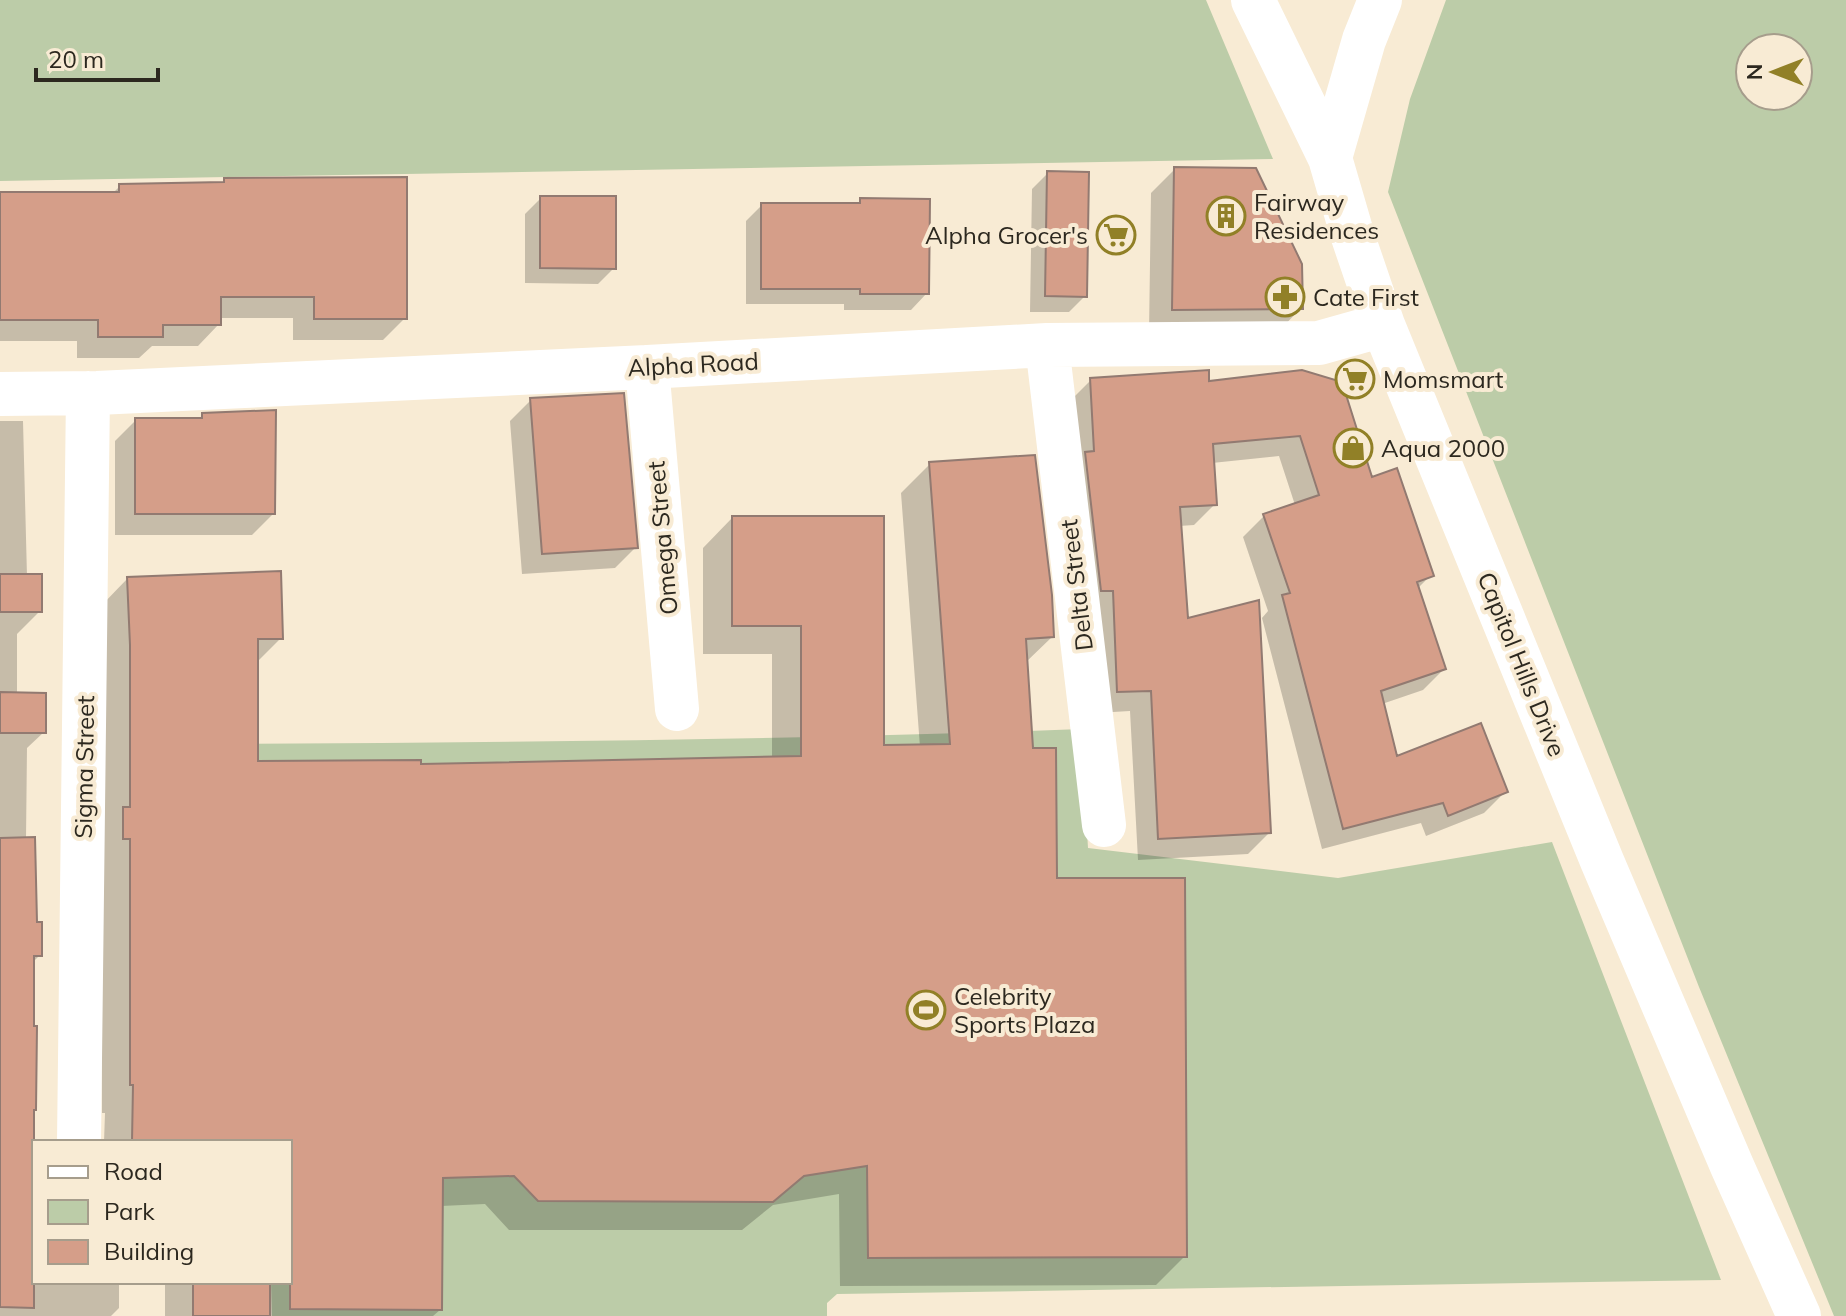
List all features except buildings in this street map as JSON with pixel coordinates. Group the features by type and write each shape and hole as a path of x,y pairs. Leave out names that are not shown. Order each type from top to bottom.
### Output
{"street":[{"name":"Capitol Hills Drive","path":"1253,0 1330,158 1383,325 1602,861 1799,1316"},
{"path":"1330,158 1364,40 1380,0"},
{"name":"Alpha Road","path":"0,394 88,393 647,367 1047,345 1319,343 1383,325"},
{"name":"Delta Street","path":"1047,345 1104,825"},
{"name":"Omega Street","path":"647,367 677,709"},
{"name":"Sigma Street","path":"79,1140 88,393"}],"green space":[{"path":"0,0 1206,0 1273,159 0,181"},
{"path":"1446,0 1846,0 1846,1316 1834,1316 1699,987 1388,192 1410,99"},
{"name":"Celebrity Sports Plaza","path":"1081,729 1088,848 1338,878 1552,842 1721,1280 837,1294 827,1303 827,1316 272,1316 271,1284 292,1284 292,1140 234,1140 236,744"}],"place":[{"name":"Fairway Residences","path":"1226,216"},
{"name":"Alpha Grocer's","path":"1116,235"},
{"name":"Cate First","path":"1285,297"},
{"name":"Momsmart","path":"1355,379"},
{"name":"Aqua 2000","path":"1353,448"},
{"name":"Celebrity Sports Plaza","path":"926,1010"}]}
